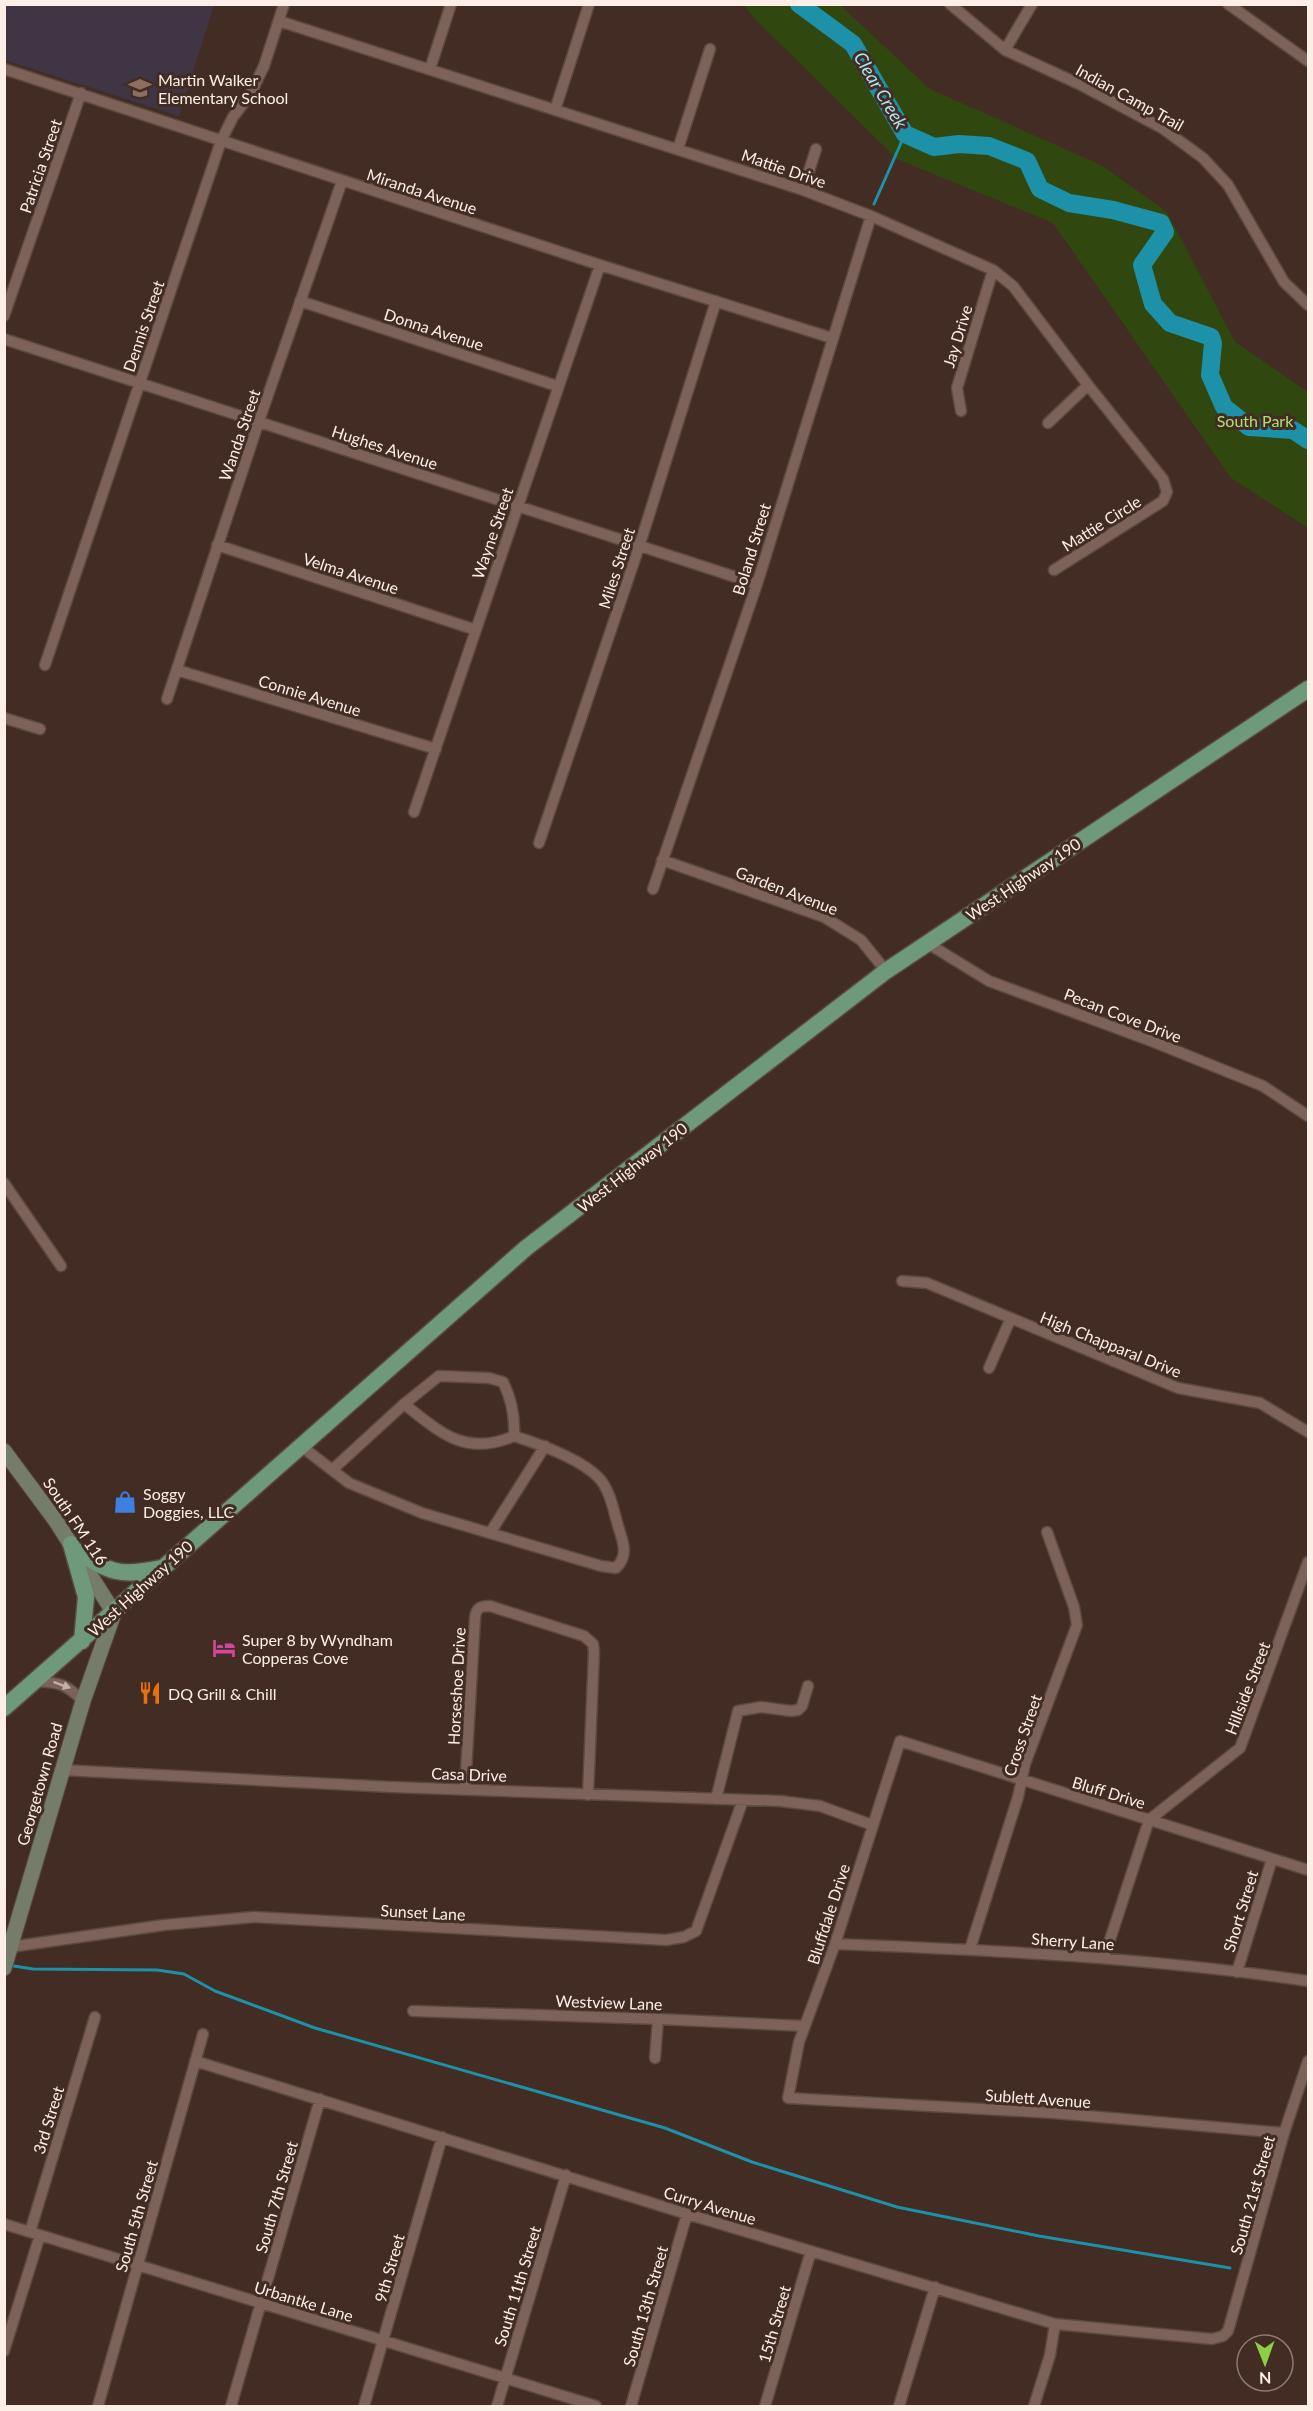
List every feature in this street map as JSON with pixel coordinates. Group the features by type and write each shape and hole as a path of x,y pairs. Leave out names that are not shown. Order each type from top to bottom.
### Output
{"main road":[{"name":"West Highway 190","path":"4,1708 526,1248 886,971 1308,689"},
{"path":"73,1547 114,1573 139,1573 162,1568"},
{"path":"73,1547 86,1597 82,1641"}],"street":[{"name":"Dennis Street","path":"45,665 221,141 233,117 250,95 264,66 284,4"},
{"path":"430,69 451,4"},
{"path":"555,110 589,4"},
{"name":"Indian Camp Trail","path":"950,4 1005,50 1081,85 1162,128 1203,158 1228,185 1284,282 1308,305"},
{"path":"1005,50 1032,4"},
{"path":"1228,4 1308,61"},
{"name":"Mattie Drive","path":"279,21 803,190 871,216 993,270 1013,286 1163,479 1167,492 1163,501"},
{"path":"678,149 710,49"},
{"name":"Miranda Avenue","path":"4,69 600,265 832,338"},
{"name":"Patricia Street","path":"4,316 81,93"},
{"path":"803,190 816,149"},
{"name":"Wanda Street","path":"167,699 217,545 342,180"},
{"name":"Boland Street","path":"653,889 757,584 871,216"},
{"name":"Wayne Street","path":"414,812 600,265"},
{"name":"Jay Drive","path":"961,411 957,388 993,270"},
{"name":"Donna Avenue","path":"300,301 557,386"},
{"name":"Miles Street","path":"540,843 639,547 716,301"},
{"name":"Hughes Avenue","path":"4,339 757,584"},
{"path":"1048,423 1088,385"},
{"name":"Mattie Circle","path":"1054,570 1163,501"},
{"name":"Velma Avenue","path":"217,545 476,630"},
{"name":"Connie Avenue","path":"177,670 436,749"},
{"path":"4,718 40,729"},
{"name":"Garden Avenue","path":"662,860 824,918 861,940 886,971"},
{"name":"Pecan Cove Drive","path":"927,943 989,981 1154,1042 1263,1086 1308,1116"},
{"path":"4,1183 61,1266"},
{"name":"High Chapparal Drive","path":"902,1281 927,1283 1178,1388 1260,1403 1308,1432"},
{"path":"989,1368 1011,1318"},
{"path":"332,1470 404,1404 439,1376 489,1378 503,1382 509,1395 514,1417 514,1436"},
{"path":"301,1446 349,1483 422,1514 601,1566 616,1568 622,1562 625,1546 606,1489 598,1478 545,1446 514,1436 500,1443 478,1446 446,1436 404,1404"},
{"path":"490,1533 545,1446"},
{"name":"South FM 116","path":"4,1451 73,1547 114,1613"},
{"name":"Cross Street","path":"970,1949 1018,1797 1025,1764 1077,1626 1074,1607 1047,1532"},
{"name":"Hillside Street","path":"1149,1820 1240,1748 1308,1562"},
{"name":"Horseshoe Drive","path":"465,1789 475,1618 479,1608 490,1606 585,1636 593,1644 588,1795"},
{"name":"Georgetown Road","path":"4,1968 83,1701 114,1613"},
{"path":"36,1681 60,1683 69,1687 83,1701"},
{"path":"716,1799 738,1711 761,1707 798,1710 802,1706 808,1686"},
{"name":"Bluff Drive","path":"900,1741 1308,1870"},
{"name":"Bluffdale Drive","path":"788,2098 796,2052 835,1944 900,1741"},
{"name":"Casa Drive","path":"62,1770 588,1795 780,1801 820,1806 872,1825"},
{"name":"Sunset Lane","path":"10,1947 164,1925 254,1917 666,1940 684,1937 696,1931 743,1800"},
{"path":"1104,1958 1149,1820"},
{"name":"Short Street","path":"1237,1972 1272,1859"},
{"name":"Sherry Lane","path":"835,1944 970,1949 1104,1958 1308,1981"},
{"name":"Westview Lane","path":"413,2011 805,2026"},
{"name":"3rd Street","path":"4,2351 95,2017"},
{"path":"655,2058 658,2019"},
{"name":"South 5th Street","path":"98,2406 203,2034"},
{"name":"Curry Avenue","path":"195,2061 687,2214 1056,2324 1194,2338 1212,2339 1223,2336"},
{"name":"South 21st Street","path":"1223,2336 1228,2331 1233,2316 1284,2133 1308,2061"},
{"name":"Sublett Avenue","path":"788,2098 1054,2113 1284,2133"},
{"name":"South 7th Street","path":"231,2406 320,2099"},
{"name":"9th Street","path":"364,2406 442,2137"},
{"name":"South 11th Street","path":"497,2406 566,2175"},
{"name":"South 13th Street","path":"631,2406 687,2214"},
{"name":"Urbantke Lane","path":"4,2224 596,2406"},
{"name":"15th Street","path":"765,2406 811,2251"},
{"path":"899,2406 935,2287"},
{"path":"1034,2406 1050,2355 1056,2324"}],"shaded area":[{"name":"Martin Walker Elementary School","path":"5,4 214,5 179,116 5,60"}],"green space":[{"name":"South Park","path":"744,5 840,5 930,89 1101,165 1167,212 1235,342 1308,392 1308,528 1231,478 1053,223 897,159 754,18"}],"waterway":[{"name":"Clear Creek","path":"799,4 853,44 905,134 934,147 959,144 989,146 1027,161 1040,189 1069,203 1113,210 1161,223 1165,232 1142,265 1153,304 1170,323 1211,337 1213,343 1210,375 1224,407 1249,427 1293,430 1308,440"},
{"path":"874,204 905,134"},
{"path":"14,1966 33,1969 157,1970 184,1974 215,1991 315,2028 665,2128 752,2162 897,2207 1039,2236 1230,2268"}],"place":[{"name":"Martin Walker Elementary School","path":"140,88"},
{"name":"Soggy Doggies, LLC","path":"125,1502"},
{"name":"Super 8 by Wyndham Copperas Cove","path":"224,1648"},
{"name":"DQ Grill & Chill","path":"150,1693"}]}
